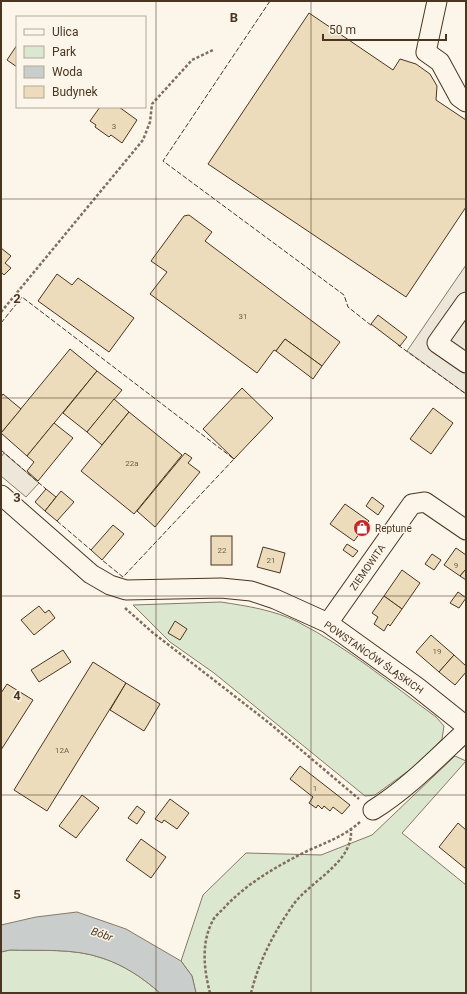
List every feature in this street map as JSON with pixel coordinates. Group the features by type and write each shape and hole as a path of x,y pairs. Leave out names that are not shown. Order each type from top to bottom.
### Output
{"street":[{"path":"437,1 426,52 440,62 459,97 466,102"},
{"path":"466,302 437,343 466,363"},
{"name":"POWSTAŃCÓW ŚLĄSKICH","path":"1,495 91,574 110,585 126,590 221,588 251,591 275,599 328,623 418,687 466,726"},
{"name":"ZIEMOWITA","path":"328,623 412,504 425,502 466,530"},
{"path":"373,810 387,802 437,759 466,731"}],"path":[{"path":"1,312 143,140 150,122 152,104 192,60 213,50"},
{"path":"110,585 128,611 274,727 373,810 351,830 255,879 212,921 204,958 210,993"},
{"path":"250,993 260,961 294,904 343,858 352,837 351,830"}],"green space":[{"path":"221,602 280,614 298,622 334,643 368,666 436,717 444,726 442,739 422,761 375,795 365,796 214,673 170,642 133,605"},
{"path":"455,756 466,761 402,833 466,885 466,993 196,993 192,976 181,961 203,895 246,853 321,855 372,835"},
{"path":"10,950 68,951 91,955 126,968 160,993 1,993 1,952"}],"shaded area":[{"path":"466,265 466,394 407,351"},
{"path":"4,453 39,483 26,497 1,476 1,457"}],"water":[{"name":"Bóbr","path":"77,912 126,929 181,961 192,976 196,993 160,993 126,968 91,955 68,951 10,950 1,952 1,925 36,917"}],"building":[{"path":"309,13 393,70 400,59 416,64 430,74 437,86 436,100 466,120 466,207 406,297 208,164"},
{"path":"16,46 16,66 7,60"},
{"path":"99,108 120,108 137,120 122,143 111,135 109,137 95,127 96,125 90,121"},
{"path":"189,215 212,232 205,241 340,342 322,366 285,339 276,351 274,350 257,373 150,294 167,272 151,261 184,216"},
{"path":"1,248 11,256 5,263 11,268 4,275 1,272"},
{"path":"57,274 72,285 78,278 134,318 109,352 38,301"},
{"path":"378,315 407,337 400,346 371,324"},
{"path":"285,339 322,366 313,379 276,351"},
{"path":"70,349 97,371 27,456 1,433"},
{"path":"97,371 122,390 87,432 63,413"},
{"path":"242,388 273,418 234,459 203,429"},
{"path":"3,394 21,409 1,433 1,397"},
{"path":"114,399 129,412 102,445 87,432"},
{"path":"433,408 453,423 431,454 410,439"},
{"path":"129,412 182,455 134,514 81,471"},
{"path":"54,423 73,438 38,481 27,471 34,462 27,456"},
{"path":"185,453 192,458 188,463 200,472 155,527 137,511"},
{"path":"46,489 56,497 45,511 35,502"},
{"path":"61,491 74,502 57,521 45,511"},
{"path":"372,497 384,506 378,515 366,506"},
{"path":"345,504 369,521 354,541 330,524"},
{"path":"113,525 124,534 102,560 91,550"},
{"path":"211,536 232,536 232,565 211,565"},
{"path":"347,544 358,551 353,557 343,550"},
{"path":"263,547 285,553 280,573 257,567"},
{"path":"456,548 466,555 466,569 460,576 444,565"},
{"path":"432,554 441,560 434,570 425,564"},
{"path":"466,569 466,580 460,576"},
{"path":"402,570 420,583 402,609 384,596"},
{"path":"458,592 466,598 459,608 450,603"},
{"path":"384,596 402,609 390,626 388,624 384,631 374,624 378,617 372,613"},
{"path":"39,606 45,613 49,610 55,618 34,635 21,620"},
{"path":"175,621 187,629 180,640 168,633"},
{"path":"431,635 454,655 439,672 416,652"},
{"path":"63,650 71,662 39,682 31,670"},
{"path":"454,655 466,666 466,672 455,685 439,672"},
{"path":"93,662 126,683 47,811 14,790"},
{"path":"126,683 160,704 144,731 110,710"},
{"path":"7,684 33,700 1,750 1,693"},
{"path":"300,766 350,805 342,814 333,807 330,811 324,806 322,809 318,805 316,808 309,803 313,797 290,779"},
{"path":"82,795 99,808 76,838 59,826"},
{"path":"170,799 189,813 177,829 164,820 162,823 155,819"},
{"path":"137,806 145,812 137,824 128,818"},
{"path":"458,823 466,830 466,869 439,847"},
{"path":"141,839 166,857 151,878 126,860"}],"fence":[{"path":"270,1 163,161 344,295 348,307 372,326"},
{"path":"1,323 22,297 234,459 123,577 102,560"},
{"path":"398,345 466,394"},
{"path":"1,450 46,489"},
{"path":"57,521 91,550"}],"place":[{"name":"Reptune","path":"362,528"}]}
